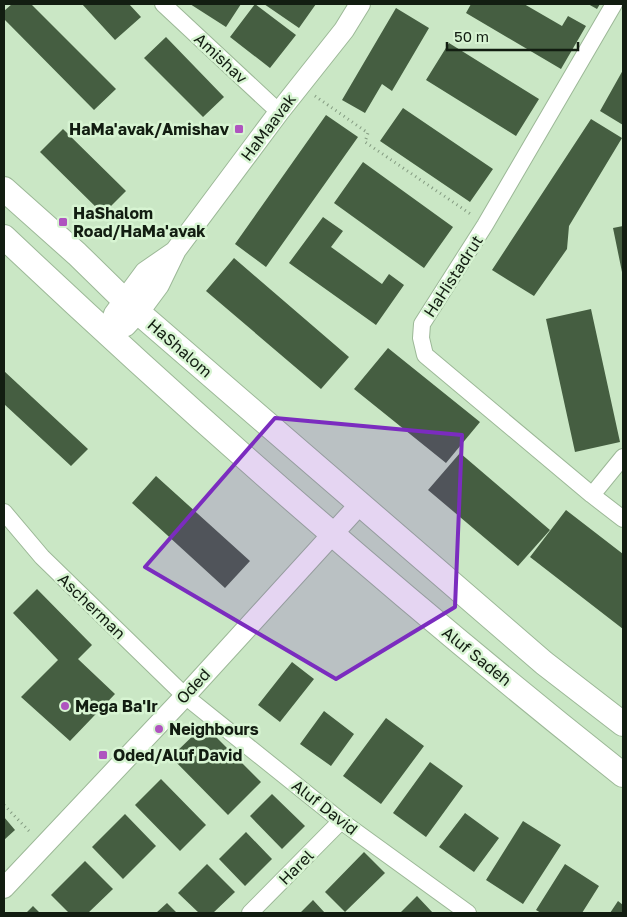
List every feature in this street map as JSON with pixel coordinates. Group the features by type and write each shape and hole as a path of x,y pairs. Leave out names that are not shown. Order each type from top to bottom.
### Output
{"main road":[{"name":"HaShalom","path":"4,189 132,306 360,504"},
{"path":"4,237 107,334 332,535"},
{"path":"360,504 544,663 623,724"},
{"name":"Aluf Sadeh","path":"332,535 466,647 623,774"}],"street":[{"name":"Amishav","path":"162,4 280,112"},
{"name":"HaMaavak","path":"107,334 126,326 132,306 159,285 176,250 344,30 360,4"},
{"name":"HaHistadrut","path":"614,4 485,225 422,324 421,338 425,355 592,496 623,519"},
{"path":"592,496 623,457"},
{"name":"Oded","path":"4,888 185,696 360,504"},
{"name":"Ascherman","path":"4,512 42,557 185,696"},
{"name":"Aluf David","path":"185,696 341,821 468,913"},
{"name":"Harel","path":"250,913 341,821"}],"path":[{"path":"300,86 368,133 365,142 485,225"},
{"path":"4,805 43,846"}],"highlighted area":[{"path":"275,418 462,435 455,607 336,679 145,567"}],"building":[{"path":"12,4 31,4 116,89 94,110 4,19 4,11"},
{"path":"82,4 129,4 141,17 115,40"},
{"path":"190,4 241,4 226,27"},
{"path":"255,4 296,35 270,68 230,37"},
{"path":"264,4 316,4 299,28"},
{"path":"471,4 524,4 562,26 568,16 586,26 561,69 466,13"},
{"path":"588,4 600,4 597,9"},
{"path":"396,8 429,28 392,91 382,84 365,113 342,100"},
{"path":"166,37 224,97 203,117 144,58"},
{"path":"449,43 539,99 516,136 426,80"},
{"path":"623,70 623,125 600,111"},
{"path":"403,108 493,169 470,202 380,141"},
{"path":"326,115 358,137 266,267 235,244"},
{"path":"591,119 622,138 569,226 567,249 534,296 492,270"},
{"path":"63,129 126,191 103,214 40,152"},
{"path":"363,162 453,227 424,268 334,203"},
{"path":"323,217 343,231 331,247 382,284 389,274 404,285 376,325 289,263"},
{"path":"623,226 623,271 622,272 613,228"},
{"path":"234,258 349,357 321,389 206,291"},
{"path":"591,309 620,442 575,452 546,319"},
{"path":"388,348 480,422 446,463 354,389"},
{"path":"4,371 88,449 71,466 4,404"},
{"path":"460,453 550,530 518,566 428,490"},
{"path":"156,476 250,561 225,588 132,503"},
{"path":"566,510 623,554 623,629 530,557"},
{"path":"37,589 92,645 78,659 115,694 70,741 21,697 58,660 13,613"},
{"path":"292,662 314,679 280,722 258,705"},
{"path":"324,711 354,734 331,766 300,744"},
{"path":"386,718 424,746 381,804 343,776"},
{"path":"204,725 261,782 228,815 171,757"},
{"path":"430,762 463,786 426,837 393,813"},
{"path":"161,779 206,825 180,851 135,805"},
{"path":"272,794 305,826 282,849 250,816"},
{"path":"465,813 499,838 474,872 439,847"},
{"path":"125,814 156,846 123,879 92,847"},
{"path":"4,817 15,830 4,840"},
{"path":"523,821 561,845 523,904 486,880"},
{"path":"246,832 272,859 245,886 219,859"},
{"path":"364,852 385,873 345,912 325,892"},
{"path":"85,861 113,889 88,913 69,913 51,895"},
{"path":"207,864 235,892 213,913 199,913 178,893"},
{"path":"565,864 599,886 582,913 541,913 536,910"},
{"path":"417,896 433,913 400,913"},
{"path":"313,900 325,913 300,913"},
{"path":"618,901 623,905 623,913 610,913"},
{"path":"167,903 177,913 156,913"},
{"path":"33,906 40,913 26,913"}],"place":[{"name":"HaMa'avak/Amishav","path":"239,129"},
{"name":"HaShalom Road/HaMa'avak","path":"63,222"},
{"name":"Mega Ba'Ir","path":"65,706"},
{"name":"Neighbours","path":"159,729"},
{"name":"Oded/Aluf David","path":"103,755"}]}
